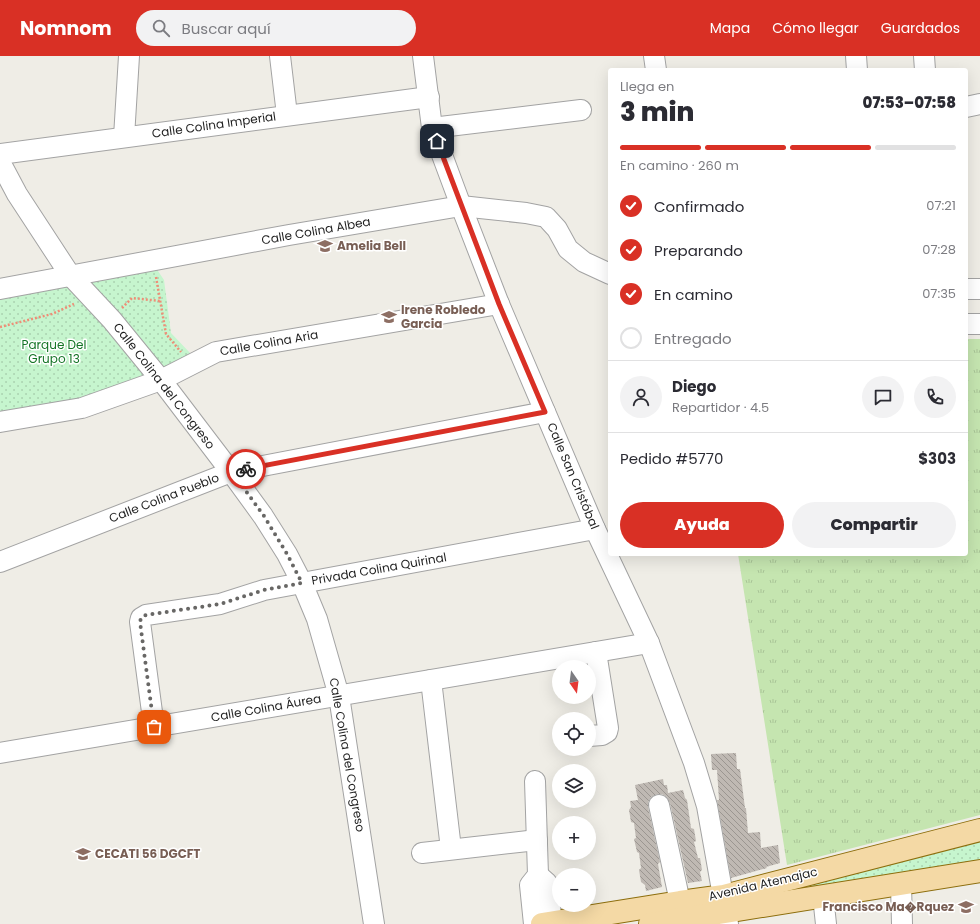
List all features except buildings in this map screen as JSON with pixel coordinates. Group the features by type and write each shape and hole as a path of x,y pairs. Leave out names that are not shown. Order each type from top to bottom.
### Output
{"main road":[{"name":"Avenida Atemajac","path":"542,923 680,902 726,910 980,830"},
{"name":"Avenida Atemajac","path":"650,924 726,910 980,871"}],"street":[{"path":"124,138 129,56"},
{"path":"280,56 287,115"},
{"name":"Calle San Cristóbal","path":"423,56 432,128 499,304 595,529 608,556"},
{"path":"654,56 656,68"},
{"path":"856,56 857,68"},
{"path":"924,56 924,68"},
{"name":"Calle Colina Imperial","path":"0,154 429,97"},
{"path":"968,107 980,104"},
{"path":"432,128 581,110"},
{"name":"Calle Colina del Congreso","path":"0,162 17,194 70,275 112,320 161,380 232,472 264,516 287,554 302,583 317,619 339,696 374,924"},
{"name":"Calle Colina Albea","path":"0,289 289,235 461,206 526,213 546,217 557,229 568,250 584,262 608,273"},
{"path":"968,289 980,289"},
{"name":"Calle Colina Aria","path":"0,422 82,408 161,380 216,352 499,304"},
{"path":"968,324 980,324"},
{"name":"Calle Colina Pueblo","path":"0,562 232,472 545,412"},
{"name":"Privada Colina Quirinal","path":"154,727 140,622 141,618 146,615 220,604 264,590 595,529"},
{"name":"Calle San Cristóbal","path":"608,556 650,643 694,763 705,799 726,910"},
{"name":"Calle Colina Áurea","path":"0,753 650,643"},
{"path":"596,652 608,728 607,732 602,735 596,735"},
{"path":"431,680 451,849"},
{"path":"535,781 538,875 547,883 542,923"},
{"path":"659,805 680,902"},
{"path":"422,853 537,840"},
{"path":"901,884 902,924"},
{"path":"823,896 826,924"}],"path":[{"path":"155,272 166,334 183,353"},
{"path":"112,320 132,298 160,301"},
{"path":"0,327 52,314 76,303"}],"green space":[{"path":"154,265 164,280 171,333 192,355 163,372 84,277"},
{"name":"Parque Del Grupo 13","path":"66,281 147,377 74,403 0,412 0,296"},
{"path":"968,339 980,339 980,815 787,865 738,556 968,556"},
{"path":"980,831 980,860 734,903"}],"way so far":[{"path":"154,727 140,622 141,618 146,615 220,604 264,590 302,583 287,554 264,516 232,472 246,469"}],"place":[{"name":"Amelia Bell","path":"325,246"},
{"name":"Irene Robledo Garcia","path":"389,317"},
{"name":"CECATI 56 DGCFT","path":"83,854"},
{"name":"Francisco Ma�Rquez","path":"966,907"}],"route":[{"path":"246,469 545,412 499,304 437,141"}]}
